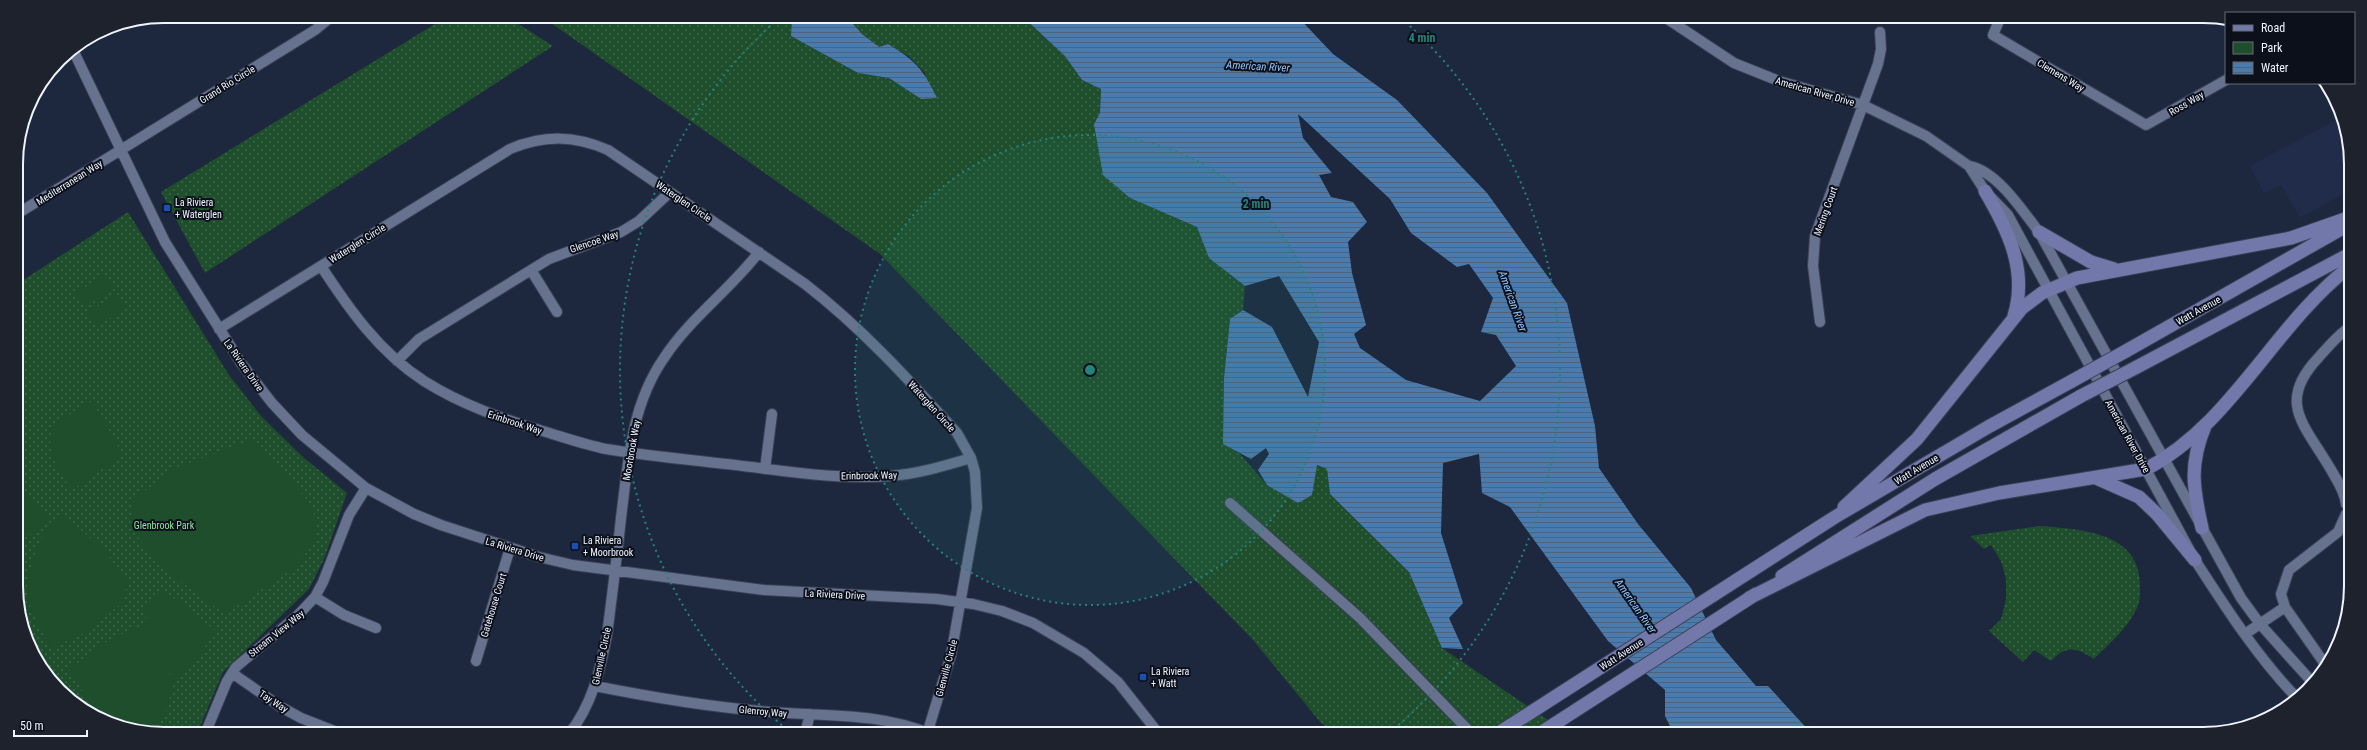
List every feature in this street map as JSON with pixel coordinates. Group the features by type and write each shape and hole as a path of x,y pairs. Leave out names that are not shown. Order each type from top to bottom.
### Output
{"main road":[{"path":"1985,191 2001,219 2017,261 2019,282 2017,304 2013,320"},
{"path":"1835,517 1864,487 1917,439 2013,320 2032,299 2048,290 2077,278 2291,238 2344,219"},
{"name":"Watt Avenue","path":"1508,727 1835,517 1988,427 2126,351 2344,227"},
{"path":"2039,232 2091,262 2117,270"},
{"name":"Watt Avenue","path":"1550,727 1749,598 1807,565 1935,479 2081,396 2344,257"},
{"path":"1807,565 1925,510 1999,493 2146,470 2165,460 2206,424 2324,289 2344,272"},
{"path":"2202,528 2195,495 2194,475 2195,456 2206,424"},
{"path":"2096,478 2139,497 2157,514 2195,560"}],"street":[{"name":"Grand Rio Circle","path":"121,150 315,30 324,23"},
{"name":"American River Drive","path":"1673,23 1708,48 1747,69 1779,81 1863,105 1926,136 1969,166 1985,191 2008,215 2195,560 2245,634 2275,675 2293,694"},
{"name":"Clemens Way","path":"1998,23 1993,35 2146,126"},
{"name":"Mering Court","path":"1820,322 1813,266 1815,236 1845,160 1880,56 1880,32"},
{"name":"La Riviera Drive","path":"75,54 165,242 245,369 282,416 328,458 366,488 421,517 510,548 573,565 764,590 961,602 1002,611 1026,620 1059,637 1084,653 1118,682 1153,727"},
{"name":"Ross Way","path":"2146,126 2225,81"},
{"name":"Waterglen Circle","path":"219,328 510,149 538,140 566,138 595,144 614,154 759,252 831,304 880,348 957,433 971,458 978,486 978,501 961,602"},
{"name":"Mediterranean Way","path":"23,210 121,150"},
{"name":"American River Drive","path":"1969,166 1980,168 1990,176 2018,204 2039,232 2241,598 2260,624 2309,679"},
{"name":"Glencoe Way","path":"397,361 419,339 561,252 621,232 651,212 670,192"},
{"name":"Moorbrook Way","path":"615,571 629,452 636,418 644,395 663,359 692,322 724,293 759,252"},
{"name":"Erinbrook Way","path":"321,266 357,319 397,361 422,380 467,405 497,417 585,444 629,452 812,474 888,476 925,471 971,458"},
{"path":"531,270 557,312"},
{"path":"2344,332 2306,371 2299,383 2296,397 2301,419 2342,489 2344,496"},
{"path":"766,469 772,414"},
{"name":"Stream View Way","path":"208,727 232,672 245,658 305,609 315,597 323,582 350,515 366,488"},
{"path":"1230,503 1360,618 1465,727"},
{"path":"2322,661 2285,607 2280,594 2289,570 2338,532 2344,518"},
{"name":"Gatehouse Court","path":"476,661 510,548"},
{"name":"Glenville Circle","path":"574,727 583,714 595,686 607,635 615,571"},
{"path":"315,597 344,615 376,628"},
{"name":"Glenville Circle","path":"930,727 951,656 961,602"},
{"path":"2245,634 2285,607"},
{"name":"Tay Way","path":"232,672 281,707 300,718 324,727"},
{"name":"Glenroy Way","path":"595,686 698,704 885,719 910,727"},
{"path":"807,727 810,714"}],"shaded area":[{"path":"2337,120 2344,155 2344,193 2300,218 2281,185 2264,193 2250,166"}],"green space":[{"path":"437,23 517,23 553,46 205,273 161,192"},
{"path":"551,23 792,23 791,36 858,73 889,78 921,99 925,73 908,56 888,44 879,47 862,34 852,23 1030,23 1065,56 1082,80 1101,89 1100,113 1094,124 1130,198 1197,227 1209,258 1245,286 1243,310 1230,319 1224,378 1224,444 1240,454 1267,485 1312,495 1316,465 1327,469 1330,494 1409,572 1442,648 1559,727 1326,727 1321,723 1253,640 880,254"},
{"name":"Glenbrook Park","path":"128,212 229,375 261,416 303,457 347,493 325,557 309,589 223,672 200,727 145,726 119,720 93,708 64,686 52,672 42,657 30,631 23,595 23,280"},
{"path":"105,275 114,289 84,307 75,293"},
{"path":"117,294 126,308 96,327 87,313"},
{"path":"92,401 123,455 72,490 56,467 49,437 60,420"},
{"path":"254,439 311,504 317,526 314,542 297,566 225,614 157,564 130,526 134,499 175,468"},
{"path":"23,493 31,497 51,519 23,539"},
{"path":"64,515 104,550 128,582 124,601 89,631 51,648 31,611 27,579 39,542 48,528"},
{"path":"2040,526 2071,529 2103,536 2117,542 2128,552 2136,564 2140,581 2140,598 2137,608 2129,622 2112,642 2094,659 2077,650 2067,650 2051,661 2034,650 2023,662 1989,631 2001,619 2006,599 2006,579 2001,561 1991,545 1984,549 1970,536"},
{"path":"161,588 217,632 175,684 160,652 174,684 165,715 156,727 119,720 97,710 86,696 69,669 110,639 147,624 143,606"}],"water":[{"path":"792,23 852,23 862,34 879,47 888,44 918,66 937,98 921,99 889,78 858,73 791,36"},
{"name":"American River","path":"1030,23 1304,23 1333,54 1397,100 1487,193 1567,303 1595,426 1599,468 1638,524 1691,588 1716,640 1756,686 1768,686 1806,727 1670,727 1665,716 1665,690 1608,641 1510,507 1482,493 1479,454 1443,463 1441,533 1463,603 1449,618 1463,649 1442,648 1409,572 1330,494 1327,469 1317,465 1312,495 1298,503 1267,485 1258,470 1269,454 1266,448 1251,459 1223,444 1224,378 1230,319 1243,310 1272,327 1308,397 1319,342 1279,276 1245,286 1209,258 1197,227 1130,198 1103,175 1094,124 1100,113 1101,89 1082,80 1065,56","holes":["1298,114 1390,199 1411,233 1457,267 1469,264 1493,298 1481,332 1496,335 1516,366 1480,401 1406,380 1360,348 1354,334 1366,325 1352,273 1348,242 1367,222 1353,202 1331,197 1319,175 1332,173 1303,138"]}],"place":[{"name":"La Riviera + Waterglen","path":"167,208"},
{"name":"La Riviera + Moorbrook","path":"575,546"},
{"name":"La Riviera + Watt","path":"1143,677"}]}
